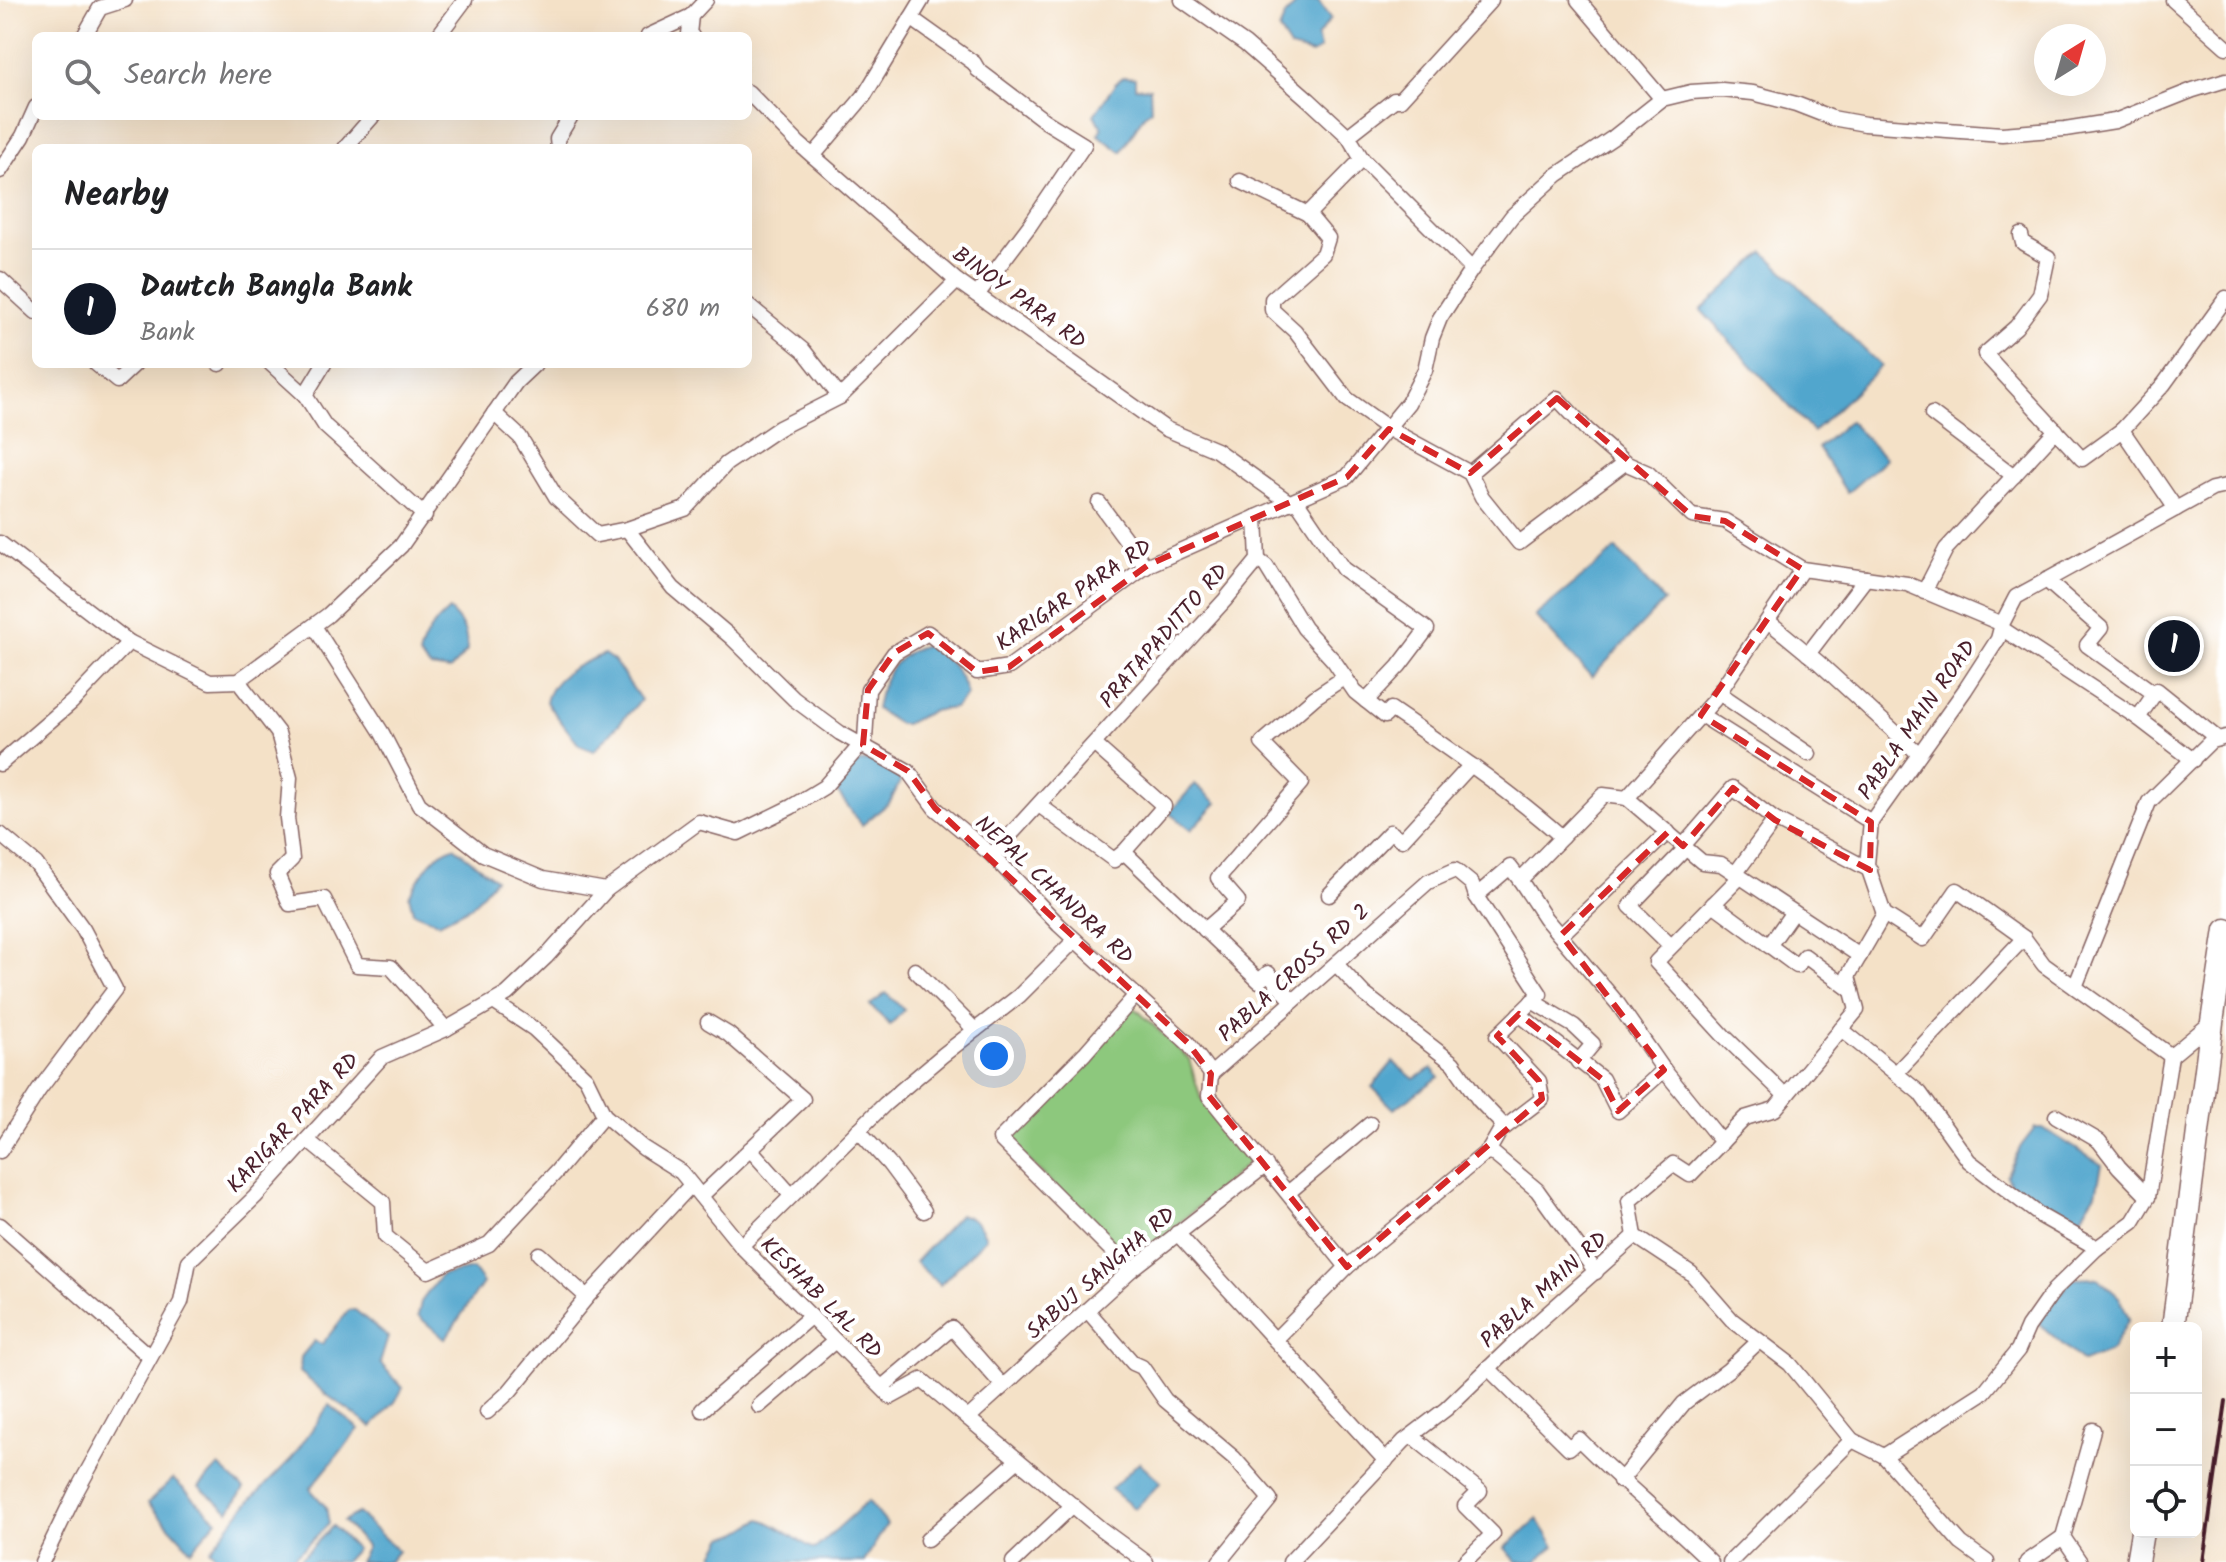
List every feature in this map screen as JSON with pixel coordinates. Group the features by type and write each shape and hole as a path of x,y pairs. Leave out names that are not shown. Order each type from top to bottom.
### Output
{"highway":[{"path":"2174,1322 2226,930"},
{"path":"2137,1562 2141,1538"}],"street":[{"path":"85,32 94,4 125,0"},
{"path":"441,32 465,0"},
{"path":"657,32 691,16 706,0"},
{"path":"813,156 864,96 922,0"},
{"path":"1182,0 1245,44 1348,136 1362,159 1472,269"},
{"path":"1348,136 1394,100 1400,100 1491,0"},
{"path":"1578,0 1662,99"},
{"path":"2173,0 2226,47"},
{"path":"689,32 691,16"},
{"path":"911,18 974,63 978,70 1045,121 1084,145 1030,225 977,295"},
{"path":"1256,517 1347,477 1389,429 1420,383 1440,318 1512,216 1542,188 1662,99 1691,92 1722,90 1753,93 1832,118 1865,124 2002,134 2115,121 2226,80"},
{"name":"BINOY PARA RD","path":"752,96 813,156 957,281 1166,429 1216,450 1293,501"},
{"path":"0,171 32,116"},
{"path":"348,144 370,120"},
{"path":"558,144 557,139 569,120"},
{"path":"1308,214 1362,159"},
{"path":"1240,181 1308,214 1328,238 1323,254 1272,299 1272,310 1295,331 1347,399 1389,429 1470,473 1482,497 1519,543 1625,463"},
{"path":"2021,235 2023,243 2048,257 2040,295 2016,327 1985,354 2082,459 2122,430 2164,384 2226,298"},
{"path":"0,279 32,308"},
{"path":"494,413 520,437 556,497 597,535 627,529 685,509 726,464 779,428 840,397 957,281"},
{"path":"752,308 804,351 840,397"},
{"path":"101,368 117,381 131,368"},
{"path":"275,368 305,395 325,426 425,516"},
{"path":"305,395 322,368"},
{"path":"0,543 129,642 210,682 238,681 314,626 401,546 425,516 516,382 531,368"},
{"path":"1470,473 1557,398 1587,430 1625,463 1648,473 1692,516 1725,521 1802,569 1907,584 2001,626 2138,718 2193,760"},
{"path":"1932,414 2014,476"},
{"path":"1924,592 1946,549 2056,430"},
{"path":"2122,430 2176,509"},
{"name":"PABLA MAIN ROAD","path":"1884,914 1867,864 1871,822 1990,652 2016,597 2212,489 2226,486"},
{"path":"1293,501 1343,569 1427,629 1399,666 1366,701"},
{"path":"1099,503 1146,567"},
{"name":"PRATAPADITTO RD","path":"992,855 1095,745 1258,560 1256,517"},
{"name":"KARIGAR PARA RD","path":"42,1562 76,1492 181,1302 189,1261 255,1197 382,1057 495,1003 546,957 606,890 699,822 738,833 824,787 863,745 868,690 894,653 928,633 977,672 1009,667 1146,567 1256,517"},
{"name":"NEPAL CHANDRA RD","path":"627,529 673,588 732,638 794,699 840,733 908,771 935,808 992,855 1075,940 1188,1043 1211,1074"},
{"path":"1258,560 1266,566 1304,628 1355,692 1385,716 1391,709 1471,765 1523,803 1562,837"},
{"path":"1627,798 1719,693 1802,569"},
{"path":"1808,654 1866,578"},
{"path":"2046,580 2101,628 2087,645 2155,694"},
{"path":"1768,621 1919,754"},
{"path":"314,626 382,733 419,804 483,854 543,879 606,890"},
{"path":"0,764 72,702 129,642"},
{"path":"1205,930 1238,901 1218,878 1301,783 1262,743 1315,697 1345,677"},
{"path":"238,681 278,733 290,778 287,818 292,859 277,874 290,904 324,899 357,965 391,967 446,1029"},
{"path":"2138,718 2157,690 2222,738"},
{"path":"1719,693 1809,754"},
{"path":"1701,715 1871,822"},
{"path":"2075,987 2149,802 2211,741 2222,738"},
{"path":"1039,805 1114,860 1124,852 1164,806 1095,745"},
{"path":"1329,895 1390,832 1402,840 1471,765"},
{"path":"1671,946 1630,906 1733,788 1775,820 1870,870"},
{"path":"1520,880 1603,795 1627,798 1702,862 1721,864 1860,956"},
{"path":"1775,820 1713,904 1656,962 1723,1035 1786,1096"},
{"path":"1561,935 1668,832"},
{"path":"0,834 36,864 83,929 115,989 39,1090 0,1151"},
{"path":"1124,852 1259,981 1268,973 1293,1001"},
{"path":"1275,1340 1347,1267 1489,1150 1505,1127 1542,1099 1539,1081 1497,1036 1540,994 1476,896 1510,867 1545,918 1618,1004 1664,1070 1722,1142"},
{"name":"PABLA CROSS RD 2","path":"1211,1074 1428,882 1455,870 1472,884 1476,896"},
{"path":"1884,914 1923,939 1957,890 2024,938 2044,965 2171,1056"},
{"path":"1713,904 1797,966 1805,956 1852,991"},
{"path":"1769,946 1793,912"},
{"name":"PABLA MAIN RD","path":"1290,1562 1412,1436 1446,1409 1635,1236 1629,1201 1673,1164 1690,1175 1745,1118 1775,1109 1857,1010 1848,976 1884,914"},
{"path":"1896,1073 2024,938"},
{"path":"741,1246 858,1130 1019,996 1075,940"},
{"path":"1336,964 1364,994 1453,1063 1479,1100 1505,1127"},
{"path":"915,970 975,1030"},
{"path":"1131,1270 1000,1139 1085,1053 1136,995"},
{"path":"1532,1001 1574,1026 1593,1044 1578,1062"},
{"name":"KESHAB LAL RD","path":"495,1003 534,1029 586,1078 604,1115 643,1148 681,1172 741,1246 891,1397 922,1380 1146,1562"},
{"path":"1519,1014 1602,1079 1618,1111 1664,1070"},
{"path":"487,1412 509,1392 587,1297 696,1190 750,1149 803,1099 728,1034 708,1022"},
{"path":"1884,1456 1984,1392 2018,1350 2028,1327 2054,1290 2097,1248 2133,1222 2148,1197 2171,1056 2212,1022"},
{"path":"1841,1029 1920,1093 1969,1161 2041,1216 2097,1248"},
{"path":"1211,1074 1209,1096 1347,1267"},
{"path":"307,1140 383,1202 385,1236 428,1271 489,1244 604,1115"},
{"path":"2056,1116 2099,1141 2148,1197"},
{"path":"1289,1192 1370,1124"},
{"path":"858,1130 889,1164 924,1211"},
{"path":"750,1149 791,1195"},
{"path":"1489,1150 1537,1190 1596,1272"},
{"name":"SABUJ SANGHA RD","path":"968,1418 1131,1270 1266,1165"},
{"path":"0,1225 150,1357"},
{"path":"1177,1233 1386,1461"},
{"path":"1635,1236 1691,1273 1732,1320 1790,1364 1852,1440 1884,1456 1961,1543 1987,1562"},
{"path":"539,1254 587,1297"},
{"path":"1087,1310 1133,1363 1142,1367 1165,1400 1234,1458 1270,1499 1219,1562"},
{"path":"702,1410 811,1316"},
{"path":"882,1387 952,1328 1003,1386"},
{"path":"759,1406 835,1341"},
{"path":"1620,1481 1684,1403 1728,1370 1759,1341"},
{"path":"1488,1368 1569,1448 1579,1439 1620,1481 1711,1562"},
{"path":"2027,1562 2063,1537 2093,1430"},
{"path":"1412,1436 1480,1491 1465,1506 1493,1534 1464,1562"},
{"path":"1730,1562 1852,1440"},
{"path":"927,1540 1018,1460"},
{"path":"1013,1562 1073,1505"},
{"path":"2063,1537 2080,1562"}],"highlighted area":[{"path":"1557,398 1692,516 1725,521 1802,569 1701,715 1871,822 1870,870 1775,820 1733,788 1683,846 1668,832 1561,935 1664,1070 1618,1111 1602,1079 1519,1014 1497,1036 1539,1081 1542,1099 1347,1267 1209,1096 1211,1074 1188,1043 935,808 908,771 863,745 868,690 894,653 928,633 977,672 1009,667 1148,565 1347,477 1389,429 1470,473"}],"green space":[{"path":"1134,1007 1189,1059 1201,1099 1252,1160 1133,1263 1007,1139"}],"water":[{"path":"1318,0 1331,18 1317,37 1320,49 1312,54 1290,48 1279,30 1285,16 1297,3"},
{"path":"1123,77 1135,78 1135,87 1150,88 1151,110 1144,115 1121,152 1098,135 1102,127 1094,115"},
{"path":"1764,252 1881,366 1813,432 1701,310"},
{"path":"1849,421 1886,459 1847,493 1818,448"},
{"path":"1616,549 1664,601 1592,677 1535,616"},
{"path":"449,610 463,628 467,651 450,670 430,667 419,656 421,649 430,630"},
{"path":"929,644 953,666 967,695 954,708 932,711 899,724 876,709 882,686 899,660"},
{"path":"604,654 614,661 641,700 594,751 579,745 546,702 561,678 577,666"},
{"path":"872,760 888,768 901,780 890,802 862,825 835,789 854,763"},
{"path":"1195,784 1217,803 1191,830 1169,813"},
{"path":"454,847 495,879 472,906 439,923 413,912 409,896 433,860"},
{"path":"886,993 904,1010 890,1025 870,1005"},
{"path":"1393,1062 1414,1079 1432,1068 1439,1077 1394,1109 1372,1087"},
{"path":"2035,1128 2043,1128 2102,1165 2096,1193 2078,1221 2013,1190 2006,1176 2021,1146"},
{"path":"959,1215 976,1222 986,1238 940,1285 915,1262"},
{"path":"473,1269 483,1283 445,1339 418,1316 421,1302 441,1275"},
{"path":"2098,1278 2119,1297 2129,1319 2112,1350 2083,1362 2037,1322 2072,1279"},
{"path":"349,1310 355,1310 388,1337 380,1363 403,1388 395,1402 372,1427 300,1372 301,1357 314,1341 322,1344"},
{"path":"329,1405 359,1429 310,1489 326,1507 329,1524 289,1562 282,1555 274,1562 222,1562 210,1550 243,1508 292,1458"},
{"path":"1139,1462 1161,1482 1135,1509 1111,1489"},
{"path":"219,1466 244,1489 229,1511 199,1487"},
{"path":"173,1479 217,1520 191,1550 148,1503"},
{"path":"868,1501 887,1524 864,1562 714,1562 715,1552 724,1537 761,1519 815,1549"},
{"path":"358,1513 398,1551 389,1562 359,1562 367,1547 343,1521"},
{"path":"1537,1519 1555,1546 1536,1562 1517,1562 1505,1548"},
{"path":"333,1526 356,1549 344,1562 297,1562"}],"railway":[{"path":"2203,1562 2226,1401"}],"place":[{"name":"Dautch Bangla Bank","path":"2174,646"}]}
